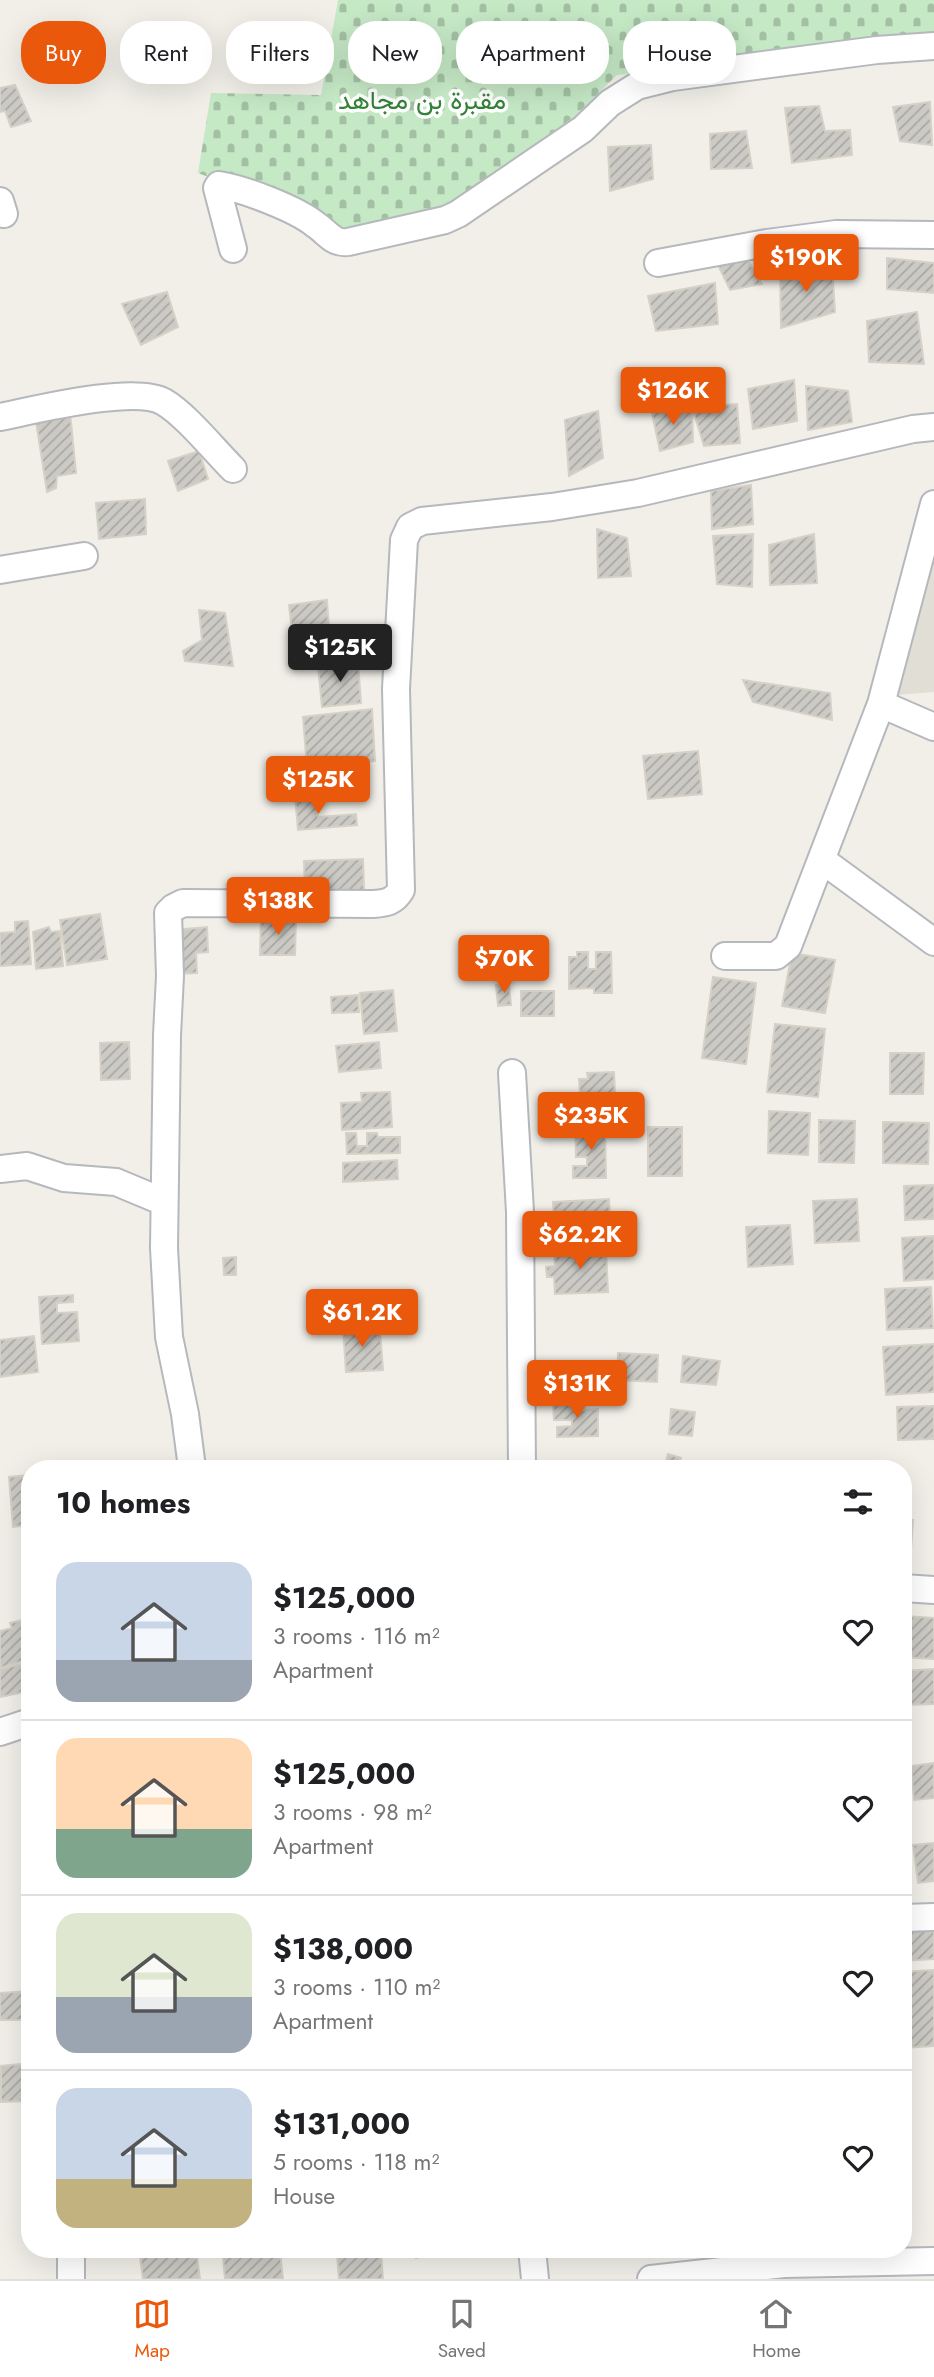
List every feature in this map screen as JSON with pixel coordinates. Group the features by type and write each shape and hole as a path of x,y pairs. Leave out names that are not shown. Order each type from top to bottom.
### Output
{"street":[{"path":"233,249 217,188 219,185 296,213 318,226 335,242 348,242 445,220 458,214 583,129 610,103 637,86 685,75 877,50 934,46"},
{"path":"658,263 767,243 836,234 934,235"},
{"path":"0,417 119,396 142,395 163,401 233,469"},
{"path":"191,1460 169,1337 164,1248 170,976 168,914 183,903 386,903 396,899 401,890 396,689 404,540 410,527 422,521 552,507 638,493 890,434 934,427"},
{"path":"725,956 776,956 788,946 881,704 934,504"},
{"path":"0,570 84,556"},
{"path":"881,704 934,727"},
{"path":"822,860 934,942"},
{"path":"512,1073 520,1212 522,1460"},
{"path":"0,1169 27,1166 64,1178 116,1182 164,1202"},
{"path":"912,1589 934,1590"},
{"path":"0,1732 21,1725"},
{"path":"912,1918 934,1917"},
{"path":"71,2258 71,2279"},
{"path":"533,2258 535,2279"},
{"path":"651,2279 701,2276 783,2264 922,2267"}],"shaded area":[{"path":"934,553 934,692 896,695"}],"green space":[{"name":"مقبرة بن مجاهد","path":"338,0 934,0 934,38 736,61 736,21 623,21 623,74 617,75 609,83 609,21 456,21 456,84 608,84 574,117 440,209 329,235 314,219 198,173 211,93 321,95 323,84 334,84 334,22"}],"building":[{"path":"15,85 31,121 11,127 5,111 0,112 0,88"},
{"path":"930,102 932,145 900,141 893,107"},
{"path":"819,106 825,131 850,130 852,155 792,163 785,108"},
{"path":"746,131 752,168 711,169 710,134"},
{"path":"651,145 653,179 610,191 608,147"},
{"path":"887,258 934,263 934,293 887,289"},
{"path":"748,260 762,284 730,290 717,263"},
{"path":"832,265 835,312 781,328 780,268"},
{"path":"715,283 718,324 656,331 648,296"},
{"path":"167,292 178,327 141,345 122,304"},
{"path":"917,312 924,364 869,362 867,321"},
{"path":"794,380 797,421 753,429 748,389"},
{"path":"806,386 848,391 852,422 808,430"},
{"path":"737,404 740,443 704,446 692,407"},
{"path":"692,407 693,442 660,451 651,409"},
{"path":"598,411 603,458 569,476 565,420"},
{"path":"70,412 76,473 57,476 56,488 47,492 35,415"},
{"path":"199,451 208,479 178,491 168,461"},
{"path":"751,485 753,524 712,529 711,491"},
{"path":"145,499 146,534 99,539 96,503"},
{"path":"597,529 627,538 631,576 598,578"},
{"path":"753,534 752,587 717,584 713,536"},
{"path":"814,534 817,583 770,585 769,545"},
{"path":"327,600 329,628 292,632 289,605"},
{"path":"199,610 225,613 233,666 185,661 183,651 202,640"},
{"path":"358,662 361,703 322,707 318,666"},
{"path":"743,680 830,693 832,720 753,702"},
{"path":"372,709 375,761 307,767 303,717"},
{"path":"698,751 702,794 648,799 643,756"},
{"path":"316,795 318,817 356,814 357,825 298,830 295,796"},
{"path":"363,859 364,890 305,892 304,861"},
{"path":"100,914 107,959 67,965 60,920"},
{"path":"261,918 296,919 295,955 260,955"},
{"path":"28,921 31,964 0,966 0,933 15,932 15,922"},
{"path":"49,927 51,932 60,931 63,966 36,969 33,932"},
{"path":"207,927 208,952 196,953 197,973 175,974 173,930"},
{"path":"577,952 588,952 588,969 596,969 596,952 611,952 612,993 594,993 594,988 569,989 569,957 577,957"},
{"path":"792,953 835,960 825,1013 782,1006"},
{"path":"713,977 756,983 746,1064 702,1058"},
{"path":"509,984 511,1005 498,1006 496,985"},
{"path":"393,990 397,1031 364,1034 360,993"},
{"path":"521,991 554,991 554,1016 521,1016"},
{"path":"358,995 359,1012 332,1013 331,997"},
{"path":"775,1024 825,1029 818,1097 767,1092"},
{"path":"129,1042 130,1079 101,1080 100,1043"},
{"path":"379,1042 381,1068 339,1072 336,1046"},
{"path":"890,1053 924,1053 923,1094 890,1094"},
{"path":"614,1072 616,1114 601,1115 601,1110 581,1110 579,1079 588,1079 587,1073"},
{"path":"390,1092 392,1127 342,1130 341,1103 362,1102 361,1093"},
{"path":"769,1111 810,1113 808,1155 768,1153"},
{"path":"819,1120 855,1121 854,1163 819,1162"},
{"path":"883,1122 929,1123 928,1164 883,1163"},
{"path":"605,1126 606,1178 573,1178 573,1166 587,1166 587,1157 576,1157 575,1127"},
{"path":"648,1127 682,1127 682,1176 648,1176"},
{"path":"346,1133 356,1133 357,1146 367,1146 367,1133 377,1133 378,1137 400,1137 400,1153 347,1154"},
{"path":"397,1160 398,1179 343,1182 343,1163"},
{"path":"934,1185 934,1219 905,1220 904,1186"},
{"path":"609,1199 611,1231 603,1231 603,1237 553,1240 553,1227 576,1226 576,1218 554,1219 553,1202"},
{"path":"857,1199 859,1241 815,1243 813,1201"},
{"path":"790,1225 793,1264 748,1267 746,1227"},
{"path":"934,1236 934,1279 904,1281 902,1238"},
{"path":"606,1247 608,1292 555,1294 554,1277 547,1277 546,1267 555,1266 554,1250"},
{"path":"236,1257 236,1275 224,1275 223,1258"},
{"path":"931,1287 933,1328 887,1330 885,1289"},
{"path":"73,1295 73,1302 57,1303 57,1313 77,1312 79,1341 42,1344 39,1297"},
{"path":"370,1326 370,1332 380,1331 383,1370 346,1372 343,1327"},
{"path":"34,1336 38,1372 0,1377 0,1340"},
{"path":"934,1344 934,1392 886,1395 883,1347"},
{"path":"618,1353 658,1355 657,1382 617,1380"},
{"path":"683,1356 720,1361 716,1385 681,1382"},
{"path":"583,1403 584,1410 598,1409 598,1436 557,1437 557,1427 572,1426 572,1420 554,1420 553,1404"},
{"path":"934,1406 934,1439 898,1440 897,1407"},
{"path":"671,1409 695,1412 692,1436 669,1434"},
{"path":"668,1454 681,1458 680,1460 666,1460"},
{"path":"21,1476 21,1526 13,1527 9,1477"},
{"path":"912,1616 934,1618 934,1659 912,1658"},
{"path":"21,1620 21,1662 0,1668 0,1631 12,1628 10,1623"},
{"path":"21,1664 21,1693 0,1697 0,1669"},
{"path":"934,1669 934,1704 912,1705 912,1670"},
{"path":"934,1763 934,1798 914,1800 912,1766"},
{"path":"934,1843 934,1881 918,1883 913,1845"},
{"path":"934,1927 934,1959 912,1960 912,1928"},
{"path":"934,1970 934,2046 912,2047 912,1971"},
{"path":"21,1992 21,2020 0,2020 0,1993"},
{"path":"21,2064 21,2101 1,2102 1,2066"},
{"path":"140,2258 197,2258 200,2279 143,2279"},
{"path":"223,2258 281,2258 283,2279 225,2279"},
{"path":"337,2258 382,2258 383,2279 339,2279"}]}
